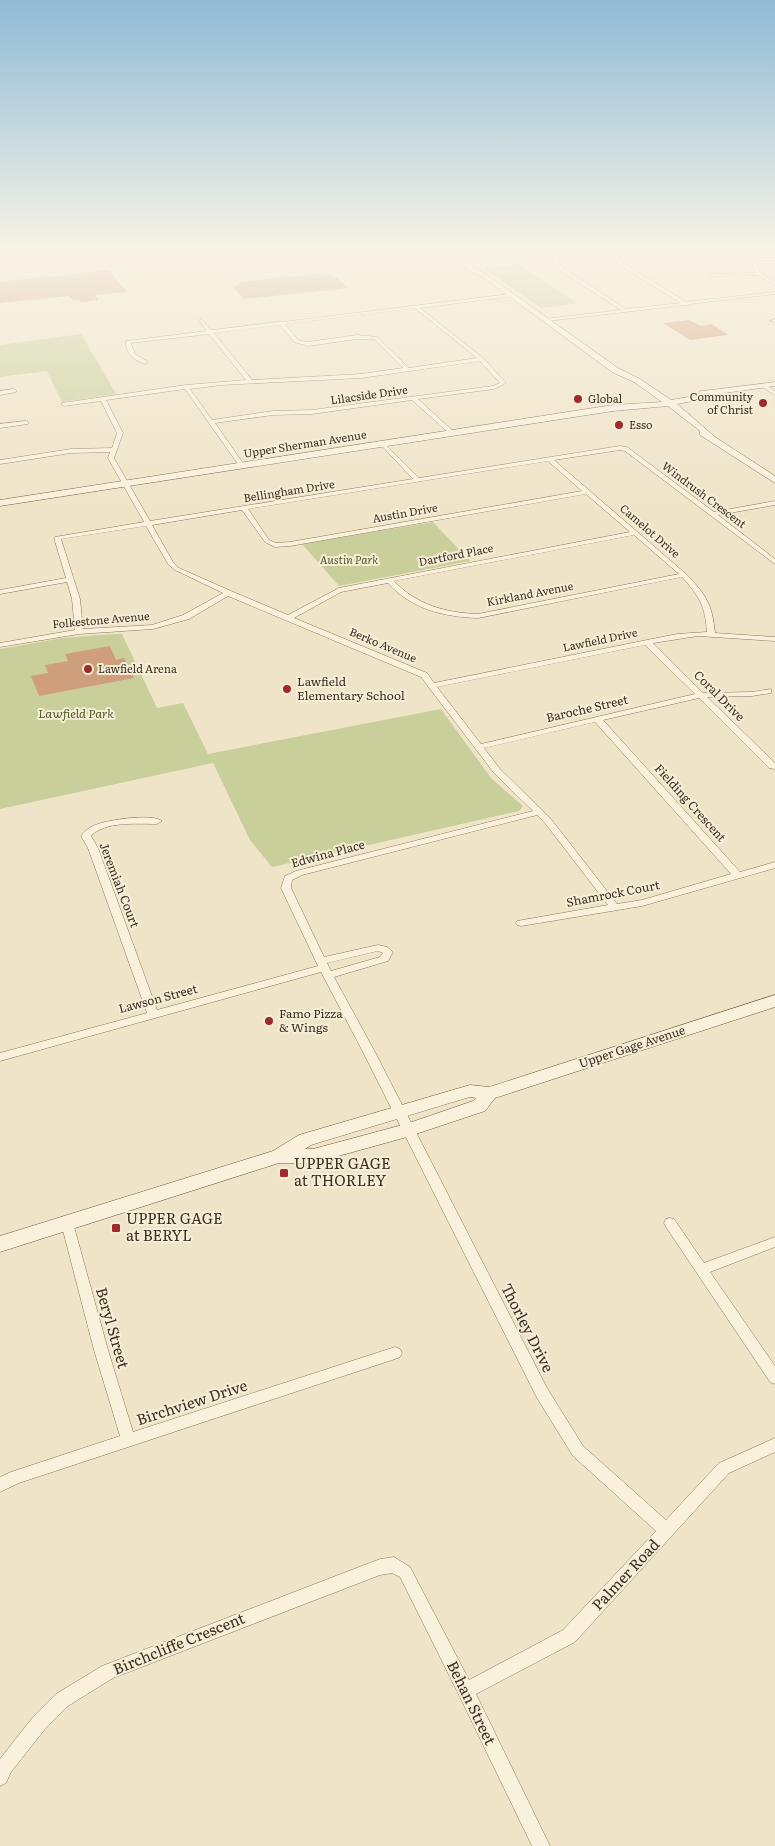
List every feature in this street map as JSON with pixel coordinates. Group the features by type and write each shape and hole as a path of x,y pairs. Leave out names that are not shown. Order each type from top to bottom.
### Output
{"main road":[{"path":"570,337 615,370 616,374 659,401 687,425 711,437 775,480"},
{"name":"Upper Sherman Avenue","path":"0,503 775,384"},
{"name":"Upper Gage Avenue","path":"0,1244 279,1156 305,1140 470,1091 489,1094 775,1001"},
{"name":"Upper Gage Avenue","path":"279,1156 313,1156 407,1130 479,1106 489,1094"}],"street":[{"path":"145,362 134,356 127,344 128,342 161,337"},
{"path":"216,337 250,381"},
{"path":"293,337 296,341 308,344 356,337"},
{"path":"360,337 375,338 407,369"},
{"name":"Lilacside Drive","path":"210,422 273,413 312,412 494,387 503,384 481,359 454,337"},
{"path":"64,404 186,387 250,381 361,376 481,359"},
{"path":"324,370 324,378"},
{"path":"764,386 775,393"},
{"path":"186,387 242,466"},
{"path":"0,393 14,391"},
{"path":"414,398 453,434"},
{"path":"0,462 72,451 113,450 120,433 104,399"},
{"path":"0,426 26,423"},
{"path":"383,444 417,480"},
{"name":"Bellingham Drive","path":"79,632 76,599 57,538 620,448"},
{"name":"Windrush Crescent","path":"620,448 627,449 775,562"},
{"name":"Berko Avenue","path":"113,450 111,458 170,563 189,576 424,675 500,775 540,812 614,907"},
{"name":"Camelot Drive","path":"549,459 684,575 703,596 710,610 711,635"},
{"name":"Austin Drive","path":"244,508 267,542 283,544 586,492"},
{"path":"713,514 775,503"},
{"name":"Dartford Place","path":"288,618 339,590 635,533"},
{"name":"Kirkland Avenue","path":"389,580 406,597 458,616 478,616 684,575"},
{"path":"0,592 70,580"},
{"name":"Folkestone Avenue","path":"0,645 79,632 153,627 186,617 228,593"},
{"name":"Lawfield Drive","path":"431,686 677,636 711,635 775,639"},
{"name":"Coral Drive","path":"647,642 772,766 775,766"},
{"name":"Baroche Street","path":"478,747 701,696 752,694 768,691"},
{"name":"Fielding Crescent","path":"597,719 738,876"},
{"name":"Edwina Place","path":"398,1111 324,968 286,888 288,878 299,873 540,812"},
{"name":"Jeremiah Court","path":"153,1014 93,848 86,836 89,830 98,825 157,821"},
{"path":"738,876 775,866"},
{"name":"Shamrock Court","path":"521,923 642,903 738,876"},
{"path":"378,948 388,952 384,959 324,968 378,948"},
{"name":"Lawson Street","path":"0,1057 324,968"},
{"name":"Thorley Drive","path":"398,1111 542,1393 578,1451 667,1531"},
{"name":"Beryl Street","path":"67,1223 101,1350 129,1440"},
{"path":"670,1223 703,1269 775,1378"},
{"path":"703,1269 775,1242"},
{"name":"Birchview Drive","path":"0,1485 16,1477 395,1353"},
{"name":"Palmer Road","path":"466,1691 569,1636 724,1468 775,1445"},
{"name":"Behan Street","path":"394,1565 404,1572 466,1691 541,1846"},
{"name":"Birchcliffe Crescent","path":"0,1777 5,1766 40,1723 62,1700 108,1672 158,1651 380,1567 394,1565"}],"green space":[{"path":"58,337 83,337 116,394 62,402 47,371 0,377 0,345"},
{"name":"Austin Park","path":"433,522 470,561 339,586 302,544"},
{"name":"Lawfield Park","path":"122,634 157,708 183,703 208,754 441,709 491,778 523,806 519,811 272,867 250,840 213,763 0,809 0,649 62,638"}],"building":[{"path":"685,337 712,337 690,340"},
{"name":"Lawfield Arena","path":"110,646 116,660 124,658 134,678 39,696 31,676 48,673 45,665 68,661 65,654"}],"place":[{"name":"Global","path":"578,399"},
{"name":"Community of Christ","path":"763,403"},
{"name":"Esso","path":"619,425"},
{"name":"Lawfield Arena","path":"88,669"},
{"name":"Lawfield Elementary School","path":"287,689"},
{"name":"Famo Pizza & Wings","path":"269,1021"},
{"name":"UPPER GAGE at THORLEY","path":"284,1173"},
{"name":"UPPER GAGE at BERYL","path":"116,1228"}]}
